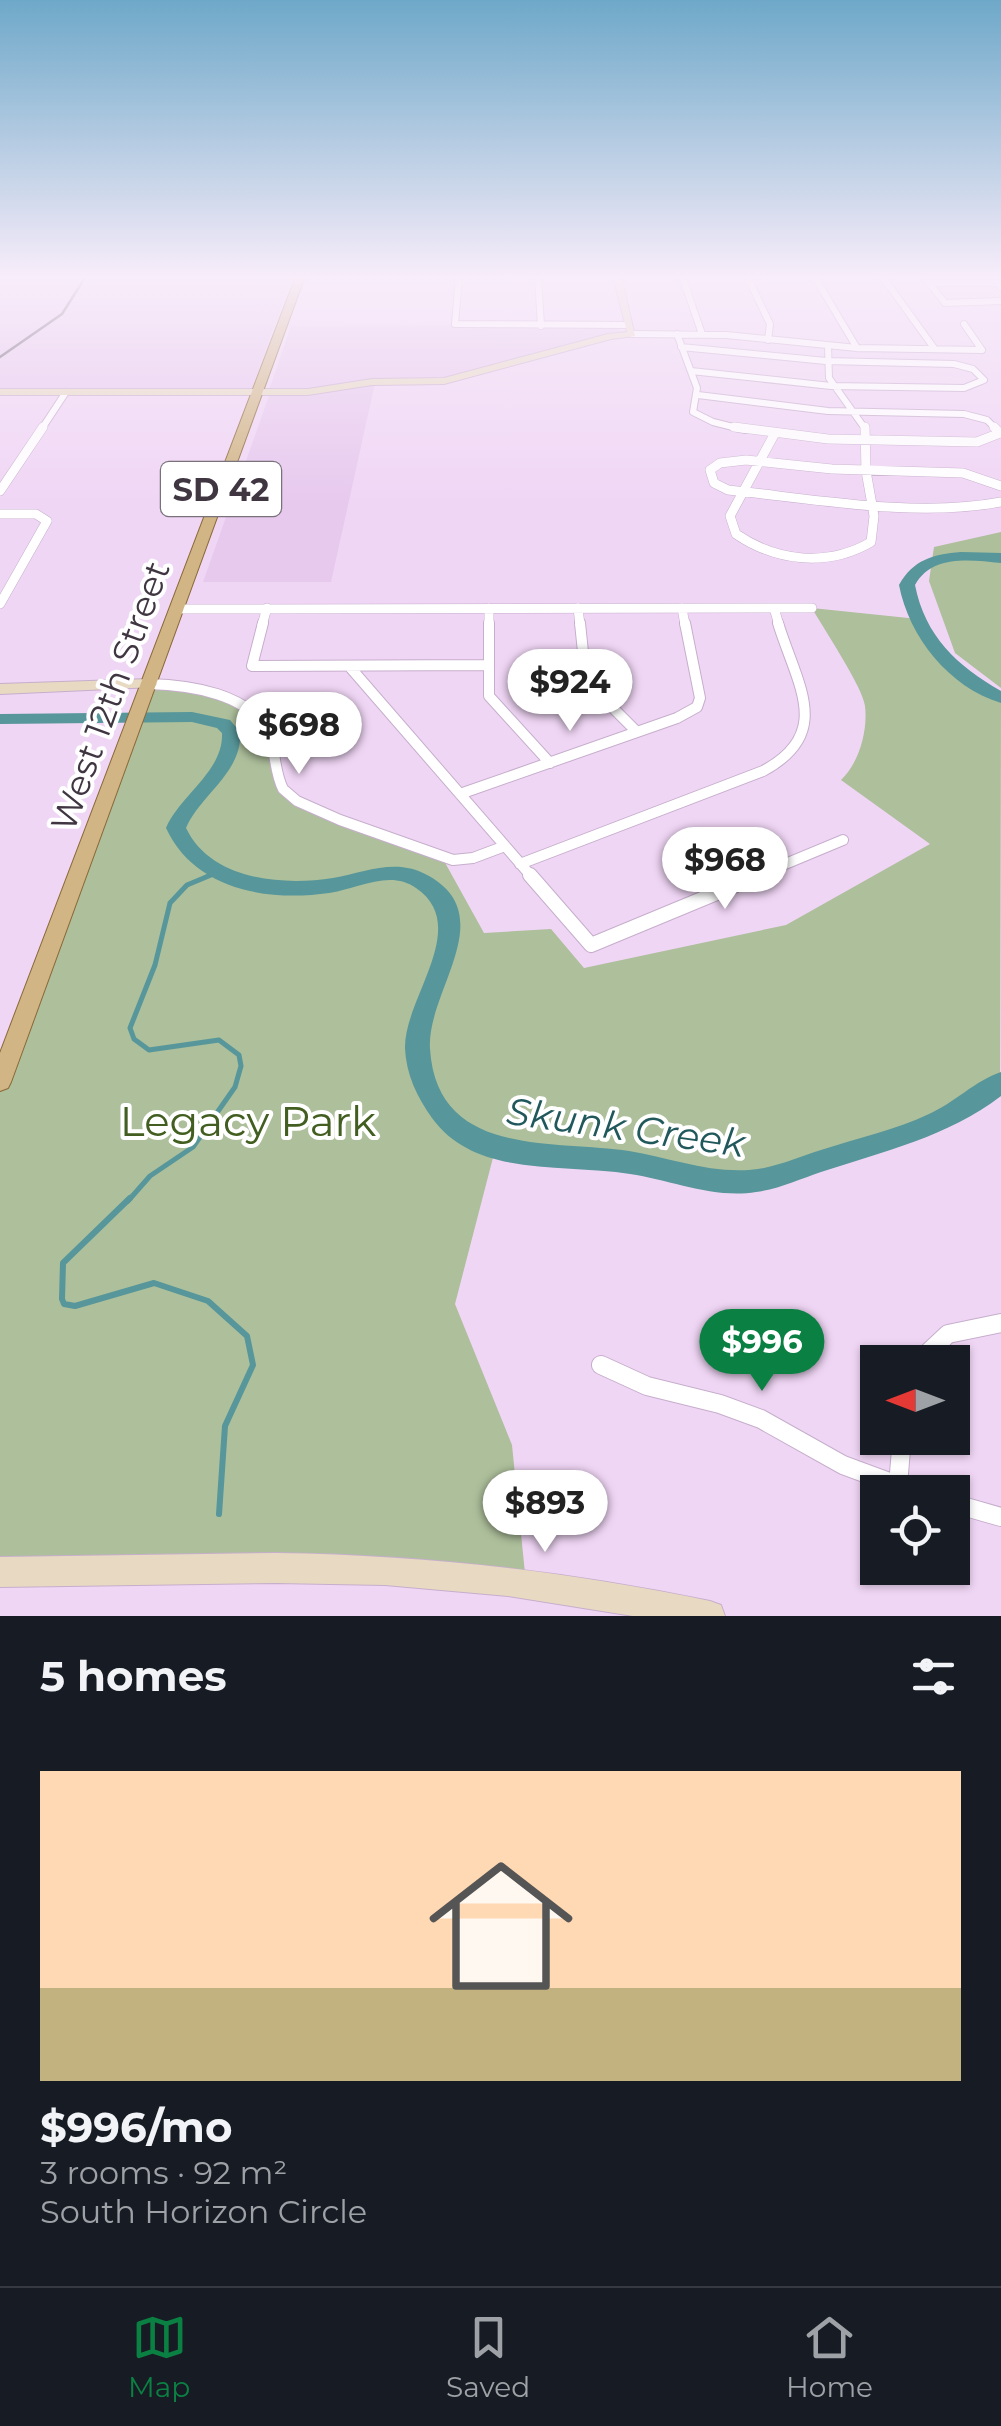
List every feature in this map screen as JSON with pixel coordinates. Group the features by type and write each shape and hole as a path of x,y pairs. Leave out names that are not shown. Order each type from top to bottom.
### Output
{"main road":[{"name":"West 12th Street","path":"0,1082 273,351"}],"street":[{"path":"0,392 323,391 372,382 454,380 556,351"},
{"path":"683,351 698,396 693,412 710,422 866,440 977,442 998,437 1000,429 987,420 964,414 852,412 698,396"},
{"path":"691,371 831,386 958,388 972,387 984,380 973,369 954,364 826,361 727,351"},
{"path":"775,432 730,519 736,534 760,548 804,557 841,555 867,545 875,531 864,426 831,386 827,351"},
{"path":"0,491 66,392"},
{"path":"1001,486 963,473 866,471 758,461 725,462 710,470 717,486 742,492 872,505 975,507 1001,502"},
{"path":"0,514 36,514 47,520 0,604"},
{"path":"266,608 252,666 488,665"},
{"path":"490,608 487,689 492,701 550,763"},
{"path":"578,608 586,682 637,732"},
{"path":"460,794 637,732 700,704 682,608"},
{"path":"520,864 763,770 790,755 806,730 806,713 774,608"},
{"path":"177,609 812,608"},
{"path":"350,666 422,754 592,945 842,840"},
{"path":"0,689 180,686 255,712 270,736 280,785 301,806 442,859 470,858 505,846"},
{"path":"936,1345 948,1334 1001,1322"},
{"path":"601,1366 647,1386 720,1404 761,1419 844,1465 870,1475"},
{"path":"970,1508 1001,1517"},
{"path":"0,1572 409,1572 526,1583 710,1616"}],"shaded area":[{"path":"0,351 265,351 252,388 0,389"},
{"path":"282,351 548,351 445,379 377,379 316,390 269,390"},
{"path":"375,383 331,582 203,582 270,393 320,393"}],"green space":[{"path":"1001,532 1001,688 955,653 929,581 934,547"},
{"name":"Legacy Park","path":"812,608 918,619 952,666 1001,698 1000,1084 949,1119 888,1144 760,1182 686,1175 626,1161 495,1150 455,1304 512,1445 526,1583 0,1573 0,1082 149,684 208,693 252,710 267,735 285,792 443,859 484,933 551,929 584,968 786,925 930,844 841,780 861,746 865,706"}],"waterway":[{"name":"Skunk Creek","path":"1001,558 961,556 934,561 913,574 907,585 918,622 939,653 968,678 1001,698"},
{"name":"Skunk Creek","path":"0,719 192,717 223,724 231,732 228,757 181,816 176,828 185,847 199,862 218,873 262,885 307,888 390,873 415,877 428,885 447,907 450,931 417,1045 422,1078 442,1112 459,1128 499,1148 542,1156 626,1162 704,1178 749,1182 920,1130 960,1110 1001,1082"},
{"path":"205,877 217,872"},
{"path":"128,1201 150,1176 193,1147 235,1087 241,1066 239,1055 219,1040 149,1050 134,1039 130,1028 155,965 170,903 187,885 211,875"},
{"path":"130,1198 63,1263 62,1299 64,1304 75,1306 154,1283 208,1301 247,1336 253,1365 225,1426 219,1514"}],"railway":[{"path":"0,357 8,351"}]}
